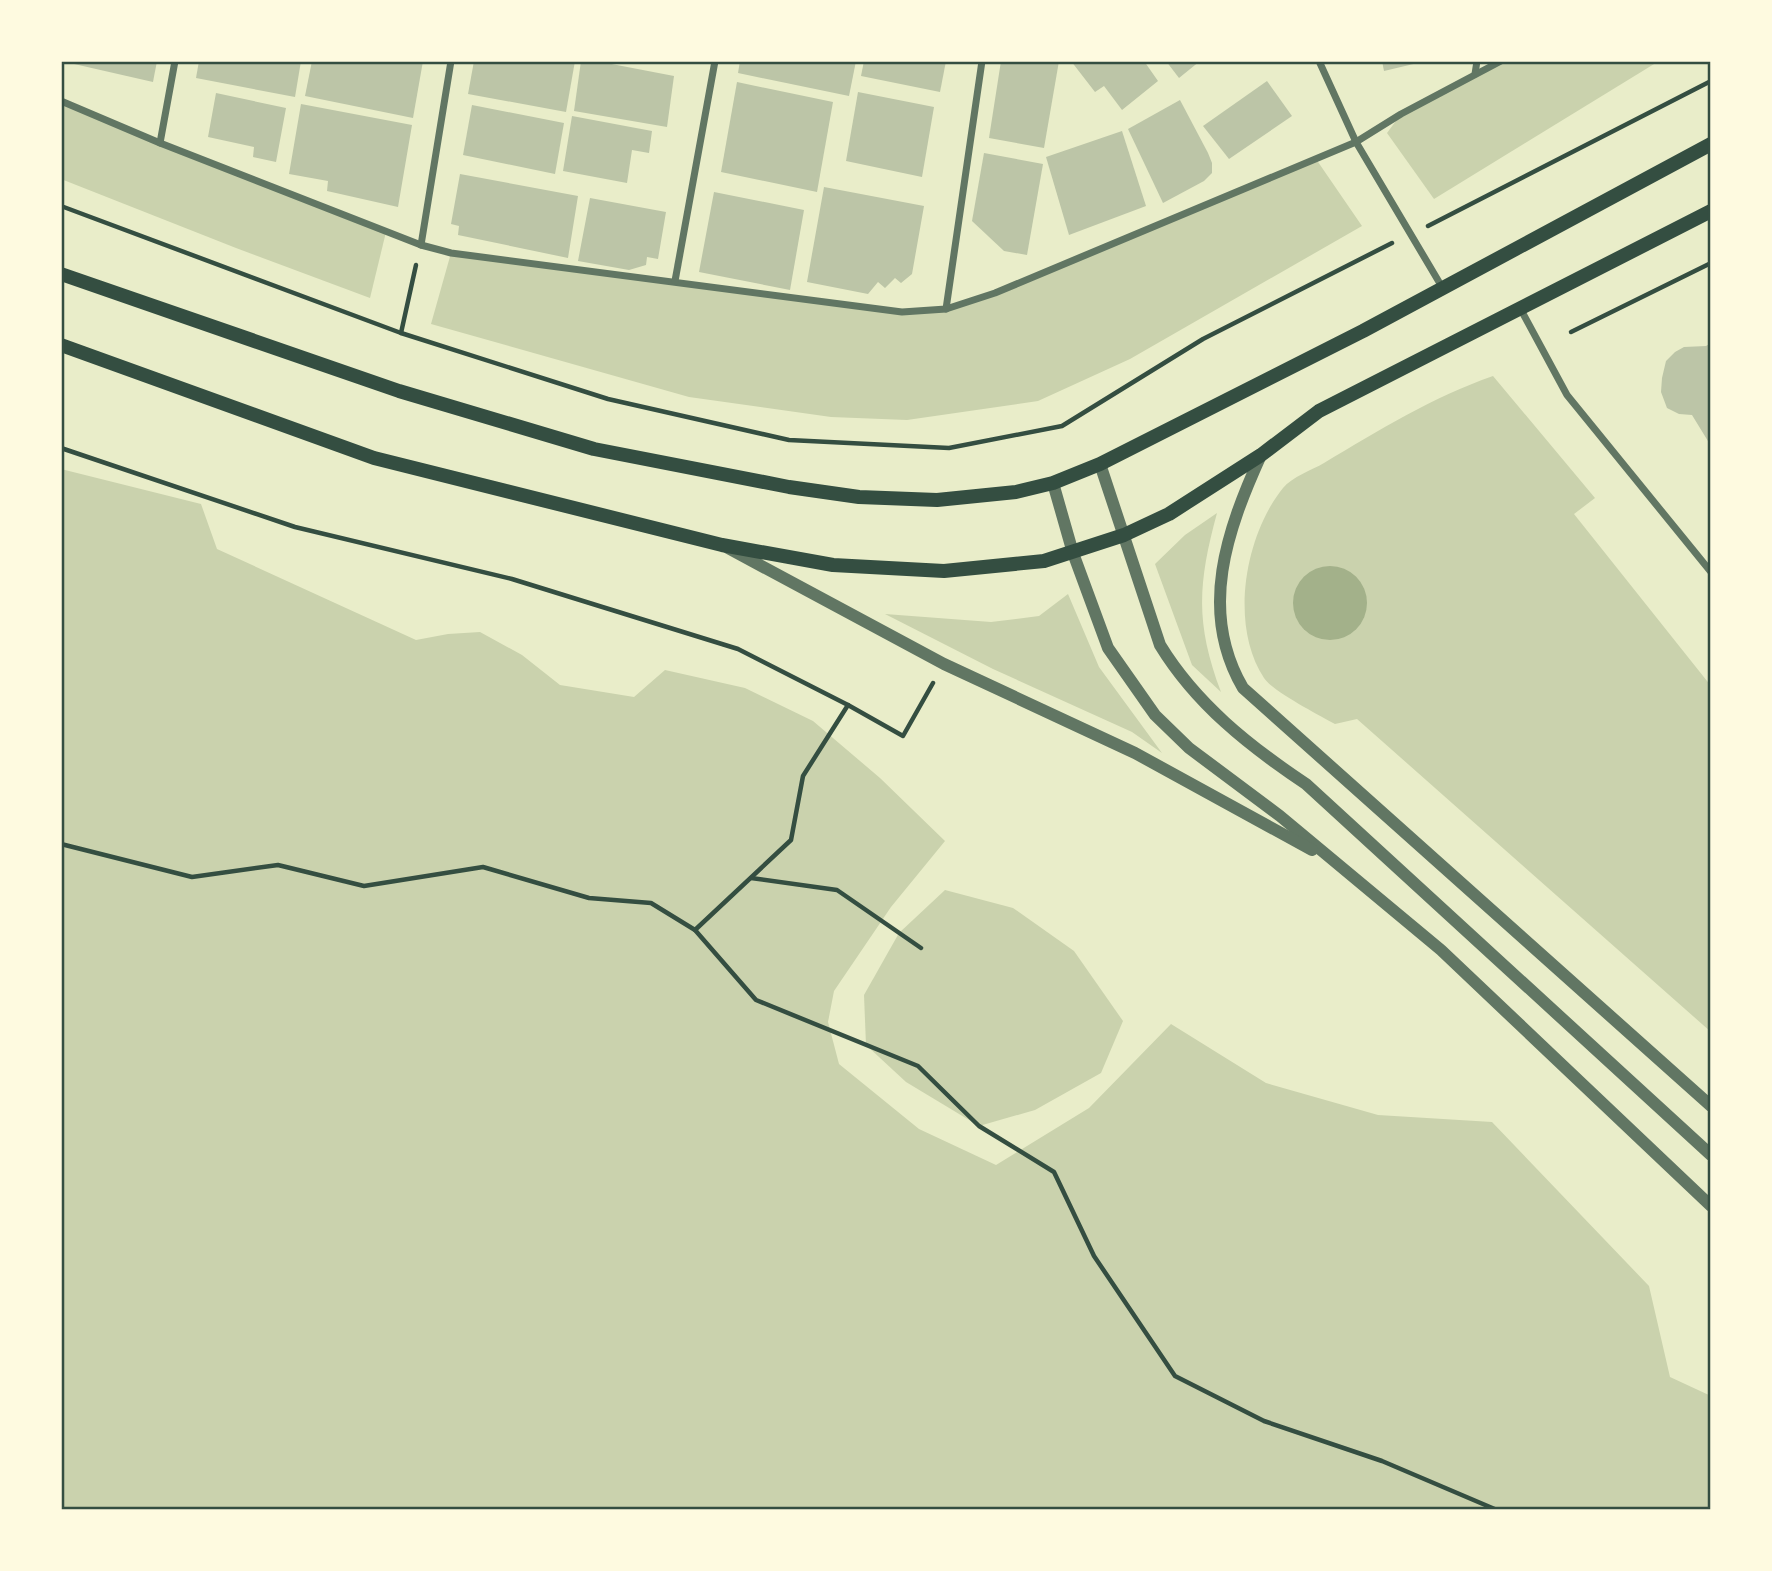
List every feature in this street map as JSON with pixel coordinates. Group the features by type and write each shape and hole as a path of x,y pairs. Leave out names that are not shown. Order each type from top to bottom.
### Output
{"main road":[{"path":"61,274 399,391 594,449 789,487 859,497 937,500 1016,492 1053,483 1100,464 1363,331 1711,144"},
{"path":"61,345 374,458 722,545 833,565 944,571 1044,561 1124,535 1169,514 1261,456 1318,411 1711,211"}],"street":[{"path":"160,143 175,61"},
{"path":"421,246 451,61"},
{"path":"675,281 715,61"},
{"path":"946,309 982,61"},
{"path":"1319,61 1356,142 1442,287"},
{"path":"1475,74 1477,61"},
{"path":"61,101 421,246 451,253 902,312 946,309 1008,288 1356,142 1501,61"},
{"path":"1520,308 1566,395 1711,572"},
{"path":"1261,456 1231,529 1220,595 1224,649 1243,688 1711,1106"},
{"path":"1100,464 1160,645 1174,668 1198,696 1233,731 1306,784 1711,1154"},
{"path":"1053,483 1073,553 1108,648 1155,715 1189,748 1280,816 1441,950 1711,1206"},
{"path":"722,545 944,664 1135,753 1333,862"}],"path":[{"path":"401,332 421,246"},
{"path":"1571,332 1711,264"},
{"path":"61,448 295,527 512,579 738,649 903,736 944,664"},
{"path":"695,930 791,839 803,776 848,705"},
{"path":"61,844 192,877 278,865 364,886 483,867 589,898 651,903 695,930 756,1000 918,1066 979,1126 1054,1172 1094,1256 1175,1376 1264,1421 1381,1461 1497,1510"},
{"path":"750,878 837,890 921,948"}],"shaded area":[{"path":"1501,61 1659,61 1434,199 1387,133 1401,114"},
{"path":"61,101 386,232 370,298 61,179"},
{"path":"1316,159 1362,226 1130,359 1038,401 907,420 831,417 689,397 431,324 451,253 902,312 946,309 995,293"},
{"path":"1493,376 1595,498 1574,514 1711,686 1711,1032 1357,719 1335,724 1296,702 1264,678 1253,657 1247,633 1246,581 1259,530 1283,488 1297,477 1407,415"},
{"path":"61,469 201,504 217,549 416,640 480,632 522,655 560,685 634,697 665,670 745,688 813,721 880,778 945,841 891,907 834,991 828,1022 839,1064 919,1129 996,1165 1089,1108 1171,1024 1266,1083 1378,1115 1492,1122 1649,1286 1670,1377 1711,1396 1711,1510 61,1510"},
{"path":"1217,513 1206,561 1202,603 1207,645 1221,692 1192,665 1155,564 1185,535"},
{"path":"1323,566 1337,566 1351,572 1361,582 1367,603 1361,624 1351,634 1337,640 1323,640 1309,634 1299,624 1293,610 1293,596 1299,582 1309,572"},
{"path":"1068,594 1099,667 1162,753 1132,732 993,669 885,614 991,622 1039,616"},
{"path":"945,890 1013,908 1074,951 1123,1021 1101,1073 1035,1110 979,1126 906,1082 866,1045 864,995 899,933"}],"building":[{"path":"61,61 157,61 153,82"},
{"path":"199,61 301,61 295,97 196,78"},
{"path":"312,61 423,61 413,118 305,96"},
{"path":"474,61 575,61 566,112 468,94"},
{"path":"581,61 596,61 674,76 667,127 574,111"},
{"path":"740,61 856,61 849,96 738,73"},
{"path":"864,61 946,61 940,92 861,76"},
{"path":"1001,61 1059,61 1044,148 989,138"},
{"path":"1071,61 1144,61 1158,81 1122,110 1104,86 1095,92"},
{"path":"1166,61 1200,61 1179,78"},
{"path":"1382,61 1422,61 1422,62 1384,71"},
{"path":"1267,81 1292,116 1229,159 1203,126"},
{"path":"737,82 833,102 817,192 721,172"},
{"path":"858,92 934,107 922,177 846,161"},
{"path":"216,93 286,108 276,162 253,157 254,147 208,137"},
{"path":"1180,100 1208,153 1212,173 1204,181 1163,203 1128,129"},
{"path":"301,104 412,125 398,207 327,191 328,181 289,174"},
{"path":"472,105 564,123 555,174 463,155"},
{"path":"572,116 652,131 649,153 632,150 627,183 563,171"},
{"path":"1122,131 1146,206 1069,235 1046,157"},
{"path":"984,153 1043,164 1027,255 1004,251 972,221"},
{"path":"460,174 578,196 568,258 458,235 459,226 451,224"},
{"path":"824,187 924,206 912,274 901,283 895,278 885,288 878,282 868,294 807,282"},
{"path":"714,192 804,210 790,290 699,272"},
{"path":"590,198 666,212 658,259 647,257 646,265 629,270 578,261"},
{"path":"1711,343 1711,446 1692,415 1679,414 1667,408 1661,392 1666,361 1675,352 1684,347 1706,346"}]}
